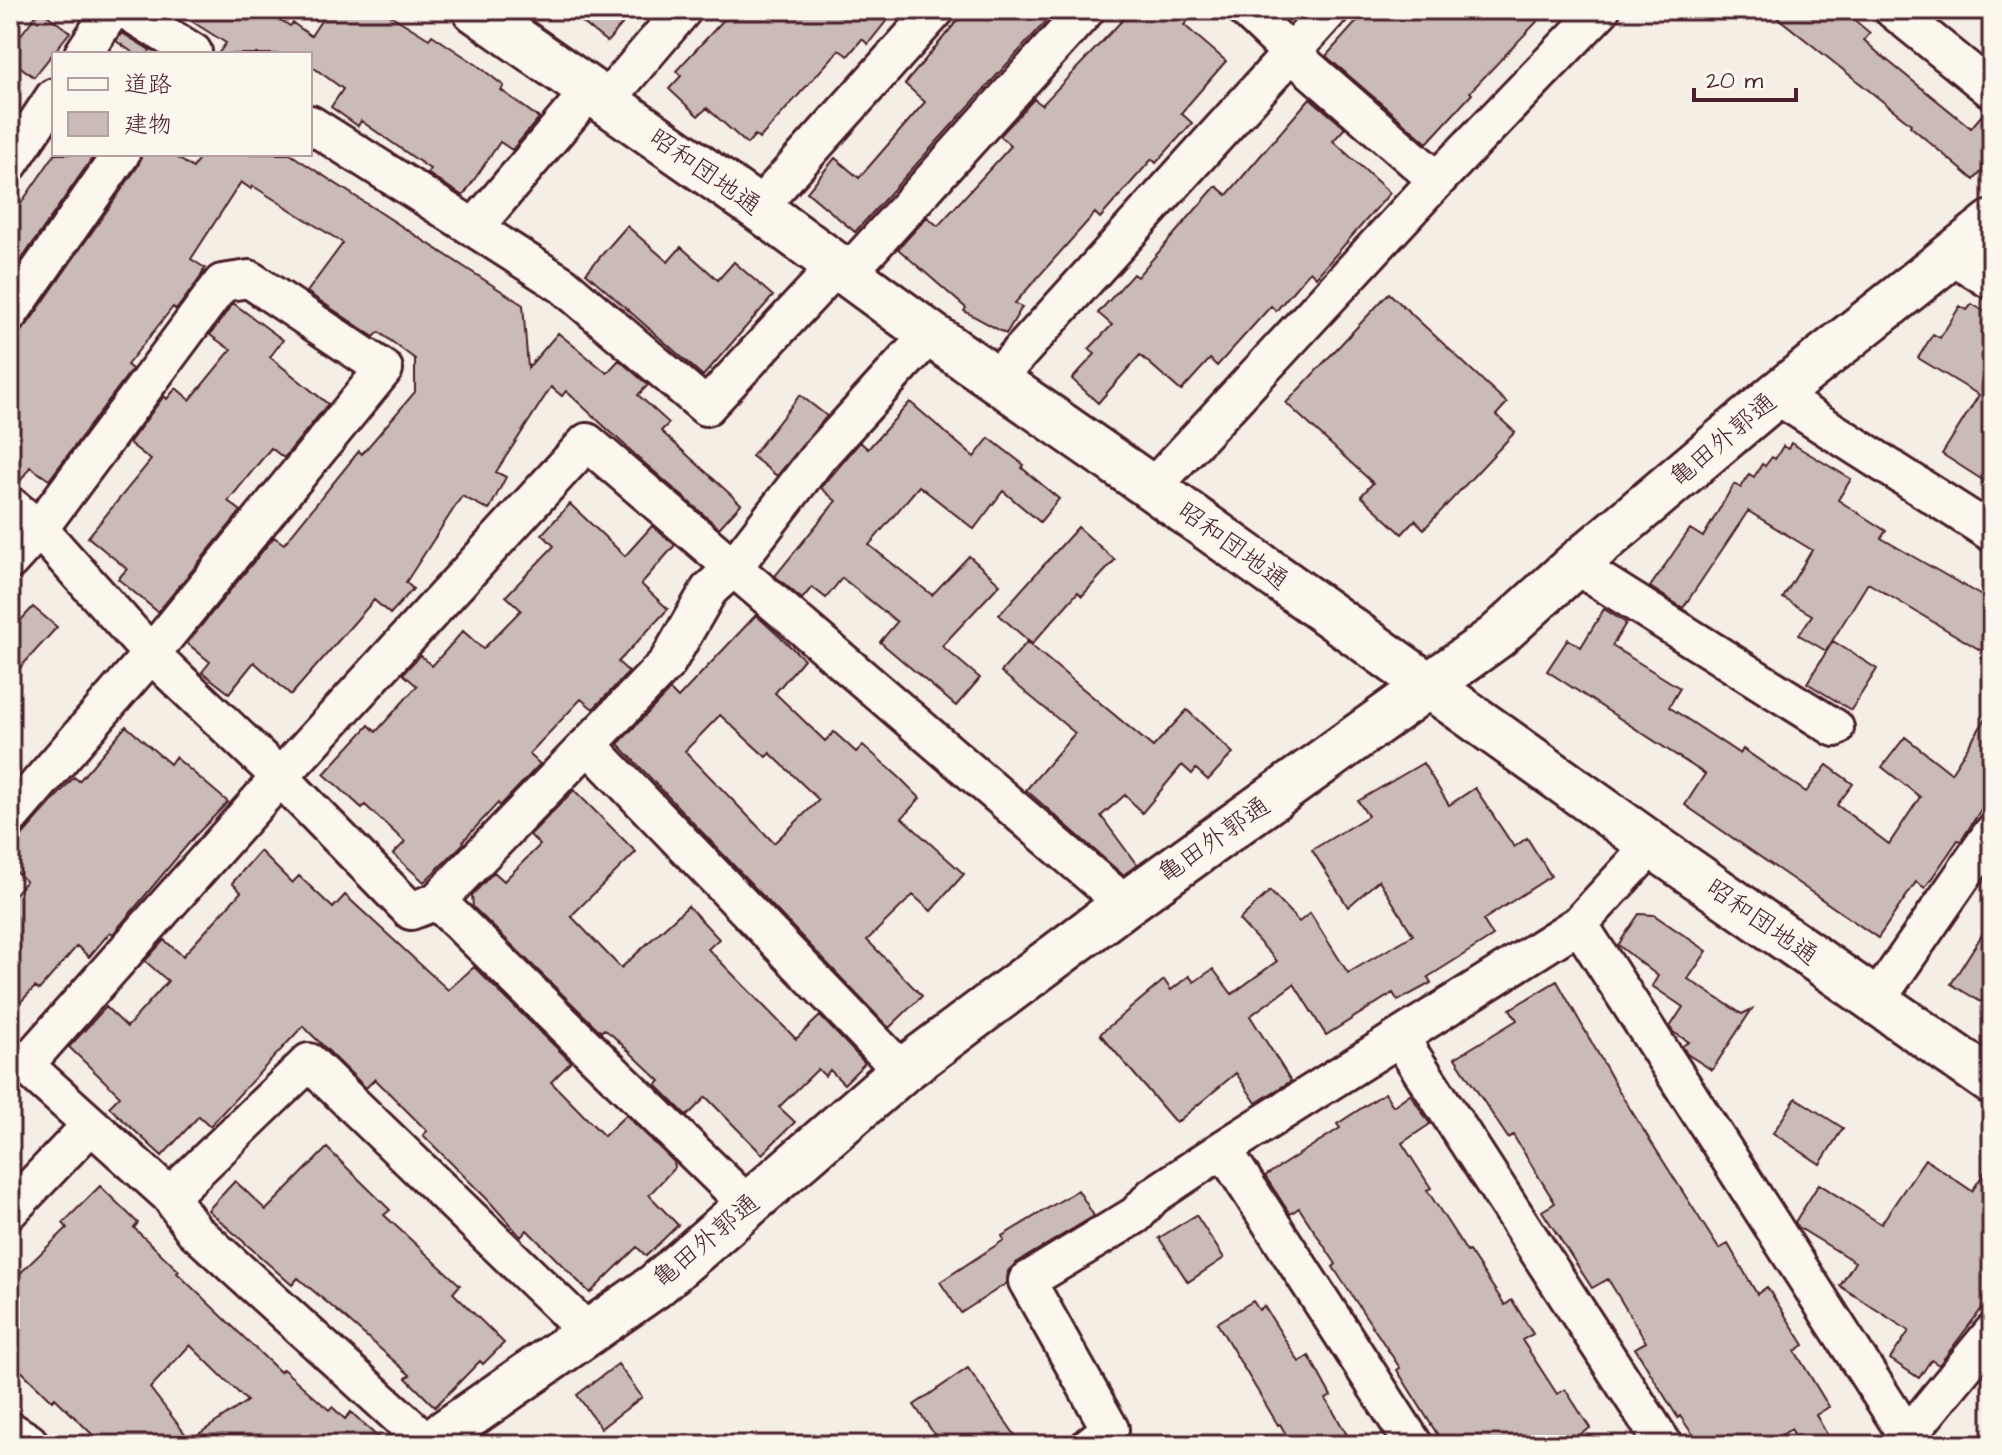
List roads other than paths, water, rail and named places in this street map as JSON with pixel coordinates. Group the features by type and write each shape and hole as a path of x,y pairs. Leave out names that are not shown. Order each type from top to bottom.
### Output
{"street":[{"path":"84,52 112,10"},
{"path":"125,10 193,52"},
{"name":"昭和団地通","path":"475,10 1652,845 1992,1082"},
{"path":"474,228 683,10"},
{"path":"758,208 936,10"},
{"path":"312,125 563,285 706,407 842,271 1086,10"},
{"path":"1246,10 1437,180"},
{"path":"995,380 1330,10"},
{"path":"1152,488 1437,180 1601,10"},
{"path":"1893,10 1992,90"},
{"path":"10,163 52,100"},
{"path":"10,313 120,156"},
{"name":"亀田外郭通","path":"428,1444 655,1286 902,1071 1125,904 1496,637 1575,565 1776,395 1992,223"},
{"path":"1950,254 1992,281"},
{"path":"10,561 39,529 222,283 249,279 384,369 151,654 10,817"},
{"path":"10,505 39,529 151,654 280,777 411,911 437,901 667,663 709,590 732,569 819,456 930,334"},
{"path":"1776,395 1992,533"},
{"path":"428,1444 194,1230 170,1196 25,1065 280,777 587,442 1125,904"},
{"path":"1575,565 1835,728"},
{"path":"589,746 902,1071"},
{"path":"1876,1001 1992,833"},
{"path":"1090,1445 1110,1429 1027,1281 1136,1215 1153,1196 1223,1149 1579,924 1652,845"},
{"path":"437,901 749,1206"},
{"path":"1579,924 1907,1442 1992,1333"},
{"path":"1400,1038 1664,1445"},
{"path":"170,1196 309,1062 589,1333"},
{"path":"10,1210 90,1126"},
{"path":"1223,1149 1414,1445"},
{"path":"10,1435 26,1445"}]}
